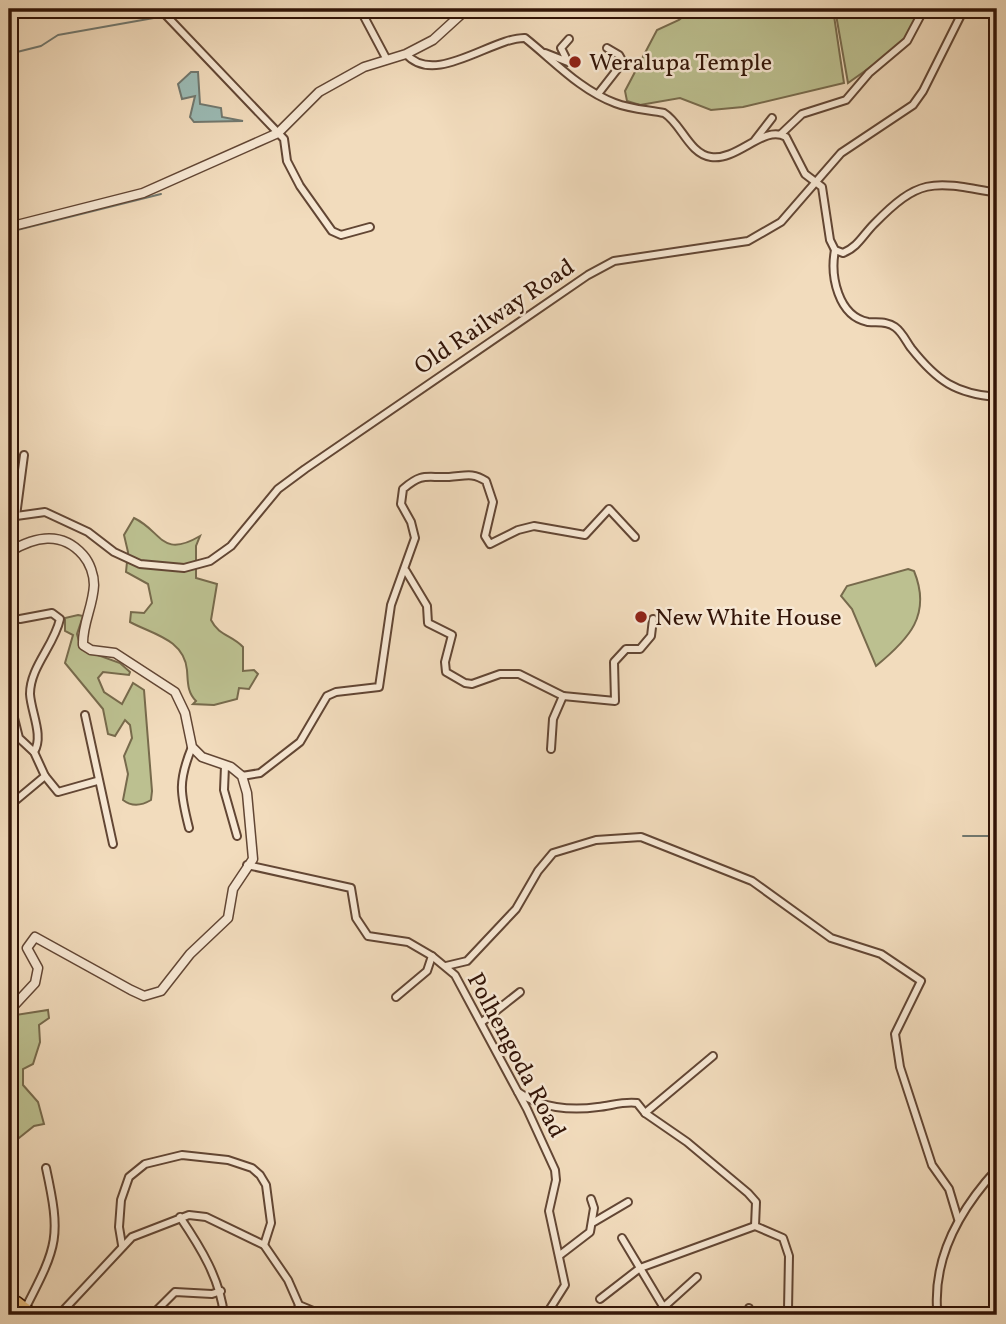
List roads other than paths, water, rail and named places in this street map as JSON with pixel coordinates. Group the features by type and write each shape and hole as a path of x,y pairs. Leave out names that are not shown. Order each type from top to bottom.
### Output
{"main road":[{"path":"9,1302 26,1307 34,1315"}],"street":[{"path":"160,9 284,139 287,161 300,186 332,231 341,235 370,227"},
{"path":"360,9 386,58"},
{"path":"9,227 143,193 278,133 319,92 386,58 405,54 433,40 467,9"},
{"path":"781,134 802,114 846,100 869,74 907,41 924,9"},
{"name":"Old Railway Road","path":"12,516 45,512 88,532 114,552 140,564 184,568 210,561 231,547 278,489 305,468 588,275 614,261 748,241 781,222 841,153 913,105 923,91 964,9"},
{"path":"405,54 410,59 429,64 452,62 483,52 497,43 525,38 554,65 616,104 664,113 701,153 709,157 730,156 772,133 781,134 786,137 805,174 825,195 830,240 835,250 833,264 840,300 854,317 867,322 888,323 897,328 933,373 956,390 997,397"},
{"path":"541,51 568,62 561,48 569,39"},
{"path":"598,94 623,62 607,48"},
{"path":"751,145 772,118"},
{"path":"835,250 843,253 855,248 874,224 918,187 941,182 992,192 997,188"},
{"path":"12,516 24,455"},
{"path":"242,776 260,773 300,742 327,696 336,692 379,687 391,605 415,538 411,522 401,504 403,489 414,479 430,474 446,477 474,474 486,481 493,502 485,536 490,544 518,530 534,526 585,535 609,509 635,537"},
{"path":"9,552 30,540 54,537 75,546 90,565 94,582 91,608 82,630 83,645 91,650 115,653 174,692 185,713 192,747 202,757 231,767 242,776 255,847 253,859 233,889 228,918 190,954 162,991 144,996 35,937 27,948 38,968 34,983 9,1011"},
{"path":"405,571 427,606 428,623 452,635 446,671 465,683 472,684 500,674 519,674 563,696 615,701 614,662 626,649 640,649 646,643 653,619"},
{"path":"20,619 52,613 60,619 55,639 32,676 30,695 38,743 34,752"},
{"path":"551,749 553,719 563,696"},
{"path":"9,698 23,746 34,752 45,776 58,792 97,781"},
{"path":"85,715 97,781 113,845"},
{"path":"189,828 180,795 181,774 192,747"},
{"path":"225,766 224,790 237,836"},
{"path":"9,806 45,776"},
{"path":"446,965 467,961 475,953 516,909 538,871 553,853 596,840 641,837 752,881 831,938 881,954 921,981 895,1034 900,1067 932,1165 949,1189 958,1219"},
{"name":"Polhengoda Road","path":"247,865 351,888 356,918 368,936 408,942 446,965 455,975 482,1022 555,1170 556,1180 549,1212 565,1284 545,1315"},
{"path":"396,997 427,971 432,956"},
{"path":"482,1022 520,992"},
{"path":"645,1113 713,1056"},
{"path":"516,1091 528,1099 550,1106 594,1108 632,1102 687,1142 748,1193 756,1202 755,1226"},
{"path":"122,1245 121,1200 129,1177 145,1164 182,1154 228,1160 252,1168 260,1175 266,1185 271,1223 264,1245"},
{"path":"26,1307 55,1244 57,1224 46,1168"},
{"path":"945,1315 937,1308 936,1283 958,1219 997,1169"},
{"path":"591,1199 594,1222"},
{"path":"560,1255 581,1242 594,1222 628,1202"},
{"path":"180,1217 221,1291 224,1315"},
{"path":"60,1315 122,1245 132,1237 180,1217 206,1217 264,1245 288,1280 299,1305 296,1315"},
{"path":"600,1299 640,1268 755,1226 783,1238 789,1256 788,1310 782,1315"},
{"path":"622,1238 664,1308"},
{"path":"655,1315 697,1277"},
{"path":"995,1279 997,1290"},
{"path":"152,1315 175,1292 212,1294 221,1291"},
{"path":"299,1305 323,1315"},
{"path":"746,1315 749,1308"}],"water":[{"path":"191,72 198,72 200,104 221,108 222,117 243,121 194,122 190,117 195,96 182,99 178,84"}],"waterway":[{"path":"170,15 225,9"},
{"path":"9,54 41,46 58,35 165,16"},
{"path":"9,232 161,194"},
{"path":"963,836 997,836"}],"place":[{"name":"Weralupa Temple","path":"575,62"},
{"name":"New White House","path":"641,617"}]}
